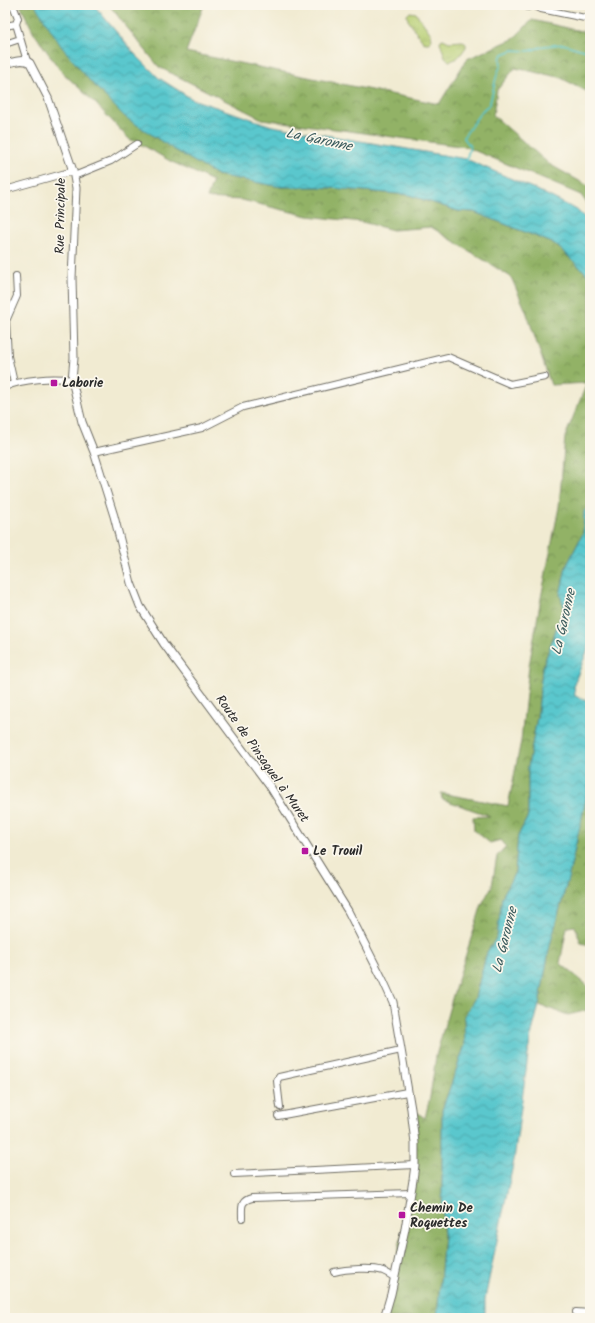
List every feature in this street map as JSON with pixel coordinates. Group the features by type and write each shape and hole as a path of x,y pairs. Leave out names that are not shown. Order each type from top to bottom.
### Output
{"street":[{"path":"5,64 27,61 16,24 18,18 13,5"},
{"path":"524,5 528,7 533,5 590,19"},
{"path":"5,26 16,24"},
{"path":"5,44 20,40"},
{"name":"Rue Principale","path":"27,61 39,79 48,98 74,174 76,188 72,278 74,358 72,380"},
{"path":"5,190 74,174 110,161 137,144"},
{"path":"14,383 8,356 6,321 17,296 16,276"},
{"path":"5,387 14,383 45,379 72,380 82,422 94,452 202,428 243,408 448,356 510,384 545,377"},
{"name":"Route de Pinsaguel à Muret","path":"94,452 114,516 131,583 140,606 164,644 271,788 348,911 393,1002 415,1143 415,1165 395,1278 384,1318"},
{"path":"280,1107 277,1081 279,1077 401,1050"},
{"path":"278,1116 407,1092"},
{"path":"234,1174 415,1165"},
{"path":"242,1218 242,1205 245,1200 252,1198 411,1193"},
{"path":"334,1272 345,1269 378,1270 384,1271 395,1278"},
{"path":"576,1312 590,1313"}],"green space":[{"path":"20,5 35,5 39,11 217,175 281,187 319,187 409,195 458,211 474,212 555,244 586,273 590,279 590,507 584,511 583,533 566,567 560,595 564,607 542,669 538,712 528,767 528,816 518,836 515,872 502,897 497,937 487,952 475,998 464,1016 465,1045 442,1110 442,1194 444,1236 437,1318 384,1318 413,1180 411,1109 425,1118 430,1097 436,1056 453,995 482,904 492,886 497,856 506,846 501,840 490,843 474,830 473,817 490,816 442,799 441,793 508,806 521,741 529,666 559,507 565,437 587,383 551,385 526,311 511,277 431,227 393,230 362,222 308,216 242,200 207,198 213,181 170,161 129,139 96,104 60,70 34,33"},
{"path":"109,5 204,5 186,52 439,104 467,59 513,39 532,20 590,33 590,93 559,77 515,68 497,90 493,115 549,164 590,187 590,208 581,195 466,147 262,119 159,67"},
{"path":"410,12 416,13 431,34 432,39 430,42 423,42 408,20 407,15"},
{"path":"443,39 449,42 463,41 466,44 466,47 457,58 449,61 445,57 440,42"},
{"path":"590,781 590,945 581,943 575,926 567,927 560,963 587,985 590,994 590,1004 589,1010 568,1015 539,1005 550,945 569,875"}],"water":[{"name":"La Garonne","path":"35,5 94,5 133,52 159,78 192,99 272,126 466,159 537,190 577,210 590,223 590,279 586,273 555,244 474,212 458,211 409,195 319,187 281,187 217,175 173,149 125,117 90,81 61,46"},
{"name":"La Garonne","path":"590,507 590,644 574,684 575,696 590,702 590,781 569,875 550,945 539,1005 530,1040 514,1160 485,1299 485,1318 437,1318 444,1236 442,1194 442,1110 465,1045 464,1016 475,998 487,952 497,937 502,897 515,872 518,836 528,816 528,767 538,712 542,669 564,607 560,595 566,567 583,533 584,511"}],"waterway":[{"path":"466,161 470,146 463,137 478,115 485,107 489,105 501,65 500,59 503,54 513,50 529,51 544,46 563,44 590,52"}],"place":[{"name":"Laborie","path":"54,383"},
{"name":"Le Trouil","path":"305,851"},
{"name":"Chemin De Roquettes","path":"402,1215"}]}
